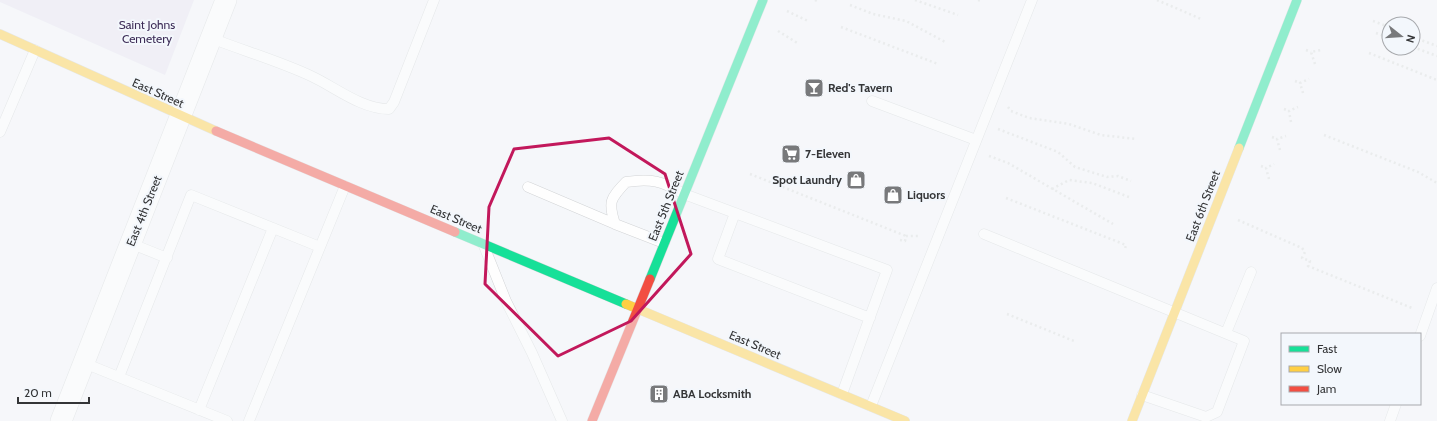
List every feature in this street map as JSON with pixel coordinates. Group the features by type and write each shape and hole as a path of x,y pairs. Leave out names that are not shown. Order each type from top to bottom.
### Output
{"main road":[{"name":"East 5th Street","path":"592,421 763,0"},
{"name":"East 6th Street","path":"1132,421 1297,0"},
{"name":"East Street","path":"0,34 180,116 905,421"}],"street":[{"name":"East 4th Street","path":"61,421 132,244 180,116 226,0"}],"lane":[{"path":"211,38 311,76 341,93 368,104 381,109 389,108 394,102 434,0"},
{"path":"871,406 1032,0"},
{"path":"0,132 35,50"},
{"path":"872,102 976,140"},
{"path":"615,224 610,208 615,194 626,182 644,179 656,181 669,185 684,194 735,214 887,270 842,394"},
{"path":"250,421 345,186"},
{"path":"528,187 664,243"},
{"path":"119,377 191,195 320,247"},
{"path":"735,214 718,259 870,318"},
{"path":"199,410 272,228"},
{"path":"984,234 1174,313 1244,340 1216,412 1206,417 1142,395"},
{"path":"132,244 167,258"},
{"path":"483,244 506,301 532,353 562,421"},
{"path":"1226,333 1251,272"},
{"path":"1421,333 1437,288"},
{"path":"84,363 227,421"},
{"path":"1390,421 1396,405"}],"path":[{"path":"915,0 958,15"},
{"path":"1157,0 1201,20"},
{"path":"850,5 874,14 906,21 947,43"},
{"path":"787,11 808,21"},
{"path":"1373,21 1381,24"},
{"path":"841,27 938,64"},
{"path":"778,31 799,44"},
{"path":"1376,33 1381,35"},
{"path":"1421,40 1437,46"},
{"path":"1306,50 1311,52 1320,50"},
{"path":"1421,50 1437,56"},
{"path":"1311,52 1315,64"},
{"path":"1369,53 1437,80"},
{"path":"1295,81 1300,83 1309,79"},
{"path":"1300,83 1303,93"},
{"path":"992,100 1006,105 1011,110 1029,118 1069,124 1101,136 1136,140"},
{"path":"1284,109 1289,111 1298,107"},
{"path":"1289,111 1292,122"},
{"path":"983,124 1058,152 1075,167 1107,178 1118,176 1131,181"},
{"path":"1324,135 1418,172 1437,183"},
{"path":"1272,137 1277,139 1286,136"},
{"path":"1277,139 1280,150"},
{"path":"972,150 1008,163 1113,224"},
{"path":"1261,166 1266,168 1274,164"},
{"path":"1266,168 1269,178"},
{"path":"750,174 906,236"},
{"path":"1052,189 1069,180 1092,183 1129,197"},
{"path":"1006,198 1126,245 1125,249"},
{"path":"1238,220 1302,248 1305,252 1302,258 1310,261 1308,266 1402,303 1427,316"},
{"path":"1007,314 1074,341"}],"highlighted area":[{"path":"609,138 665,174 691,254 631,321 558,356 485,284 489,207 514,149"}],"green space":[{"name":"Saint Johns Cemetery","path":"0,0 194,0 165,75 0,2"}],"traffic: fast":[{"path":"650,279 763,0"},
{"path":"1239,148 1297,0"},
{"path":"455,232 626,304"}],"traffic: slow":[{"path":"0,34 216,131"},
{"path":"1132,421 1239,148"},
{"path":"626,304 905,421"}],"traffic: jam":[{"path":"216,131 455,232"},
{"path":"592,421 650,279"}],"place":[{"name":"Red's Tavern","path":"814,88"},
{"name":"7-Eleven","path":"791,154"},
{"name":"Spot Laundry","path":"856,180"},
{"name":"Liquors","path":"893,195"},
{"name":"ABA Locksmith","path":"659,394"}]}
